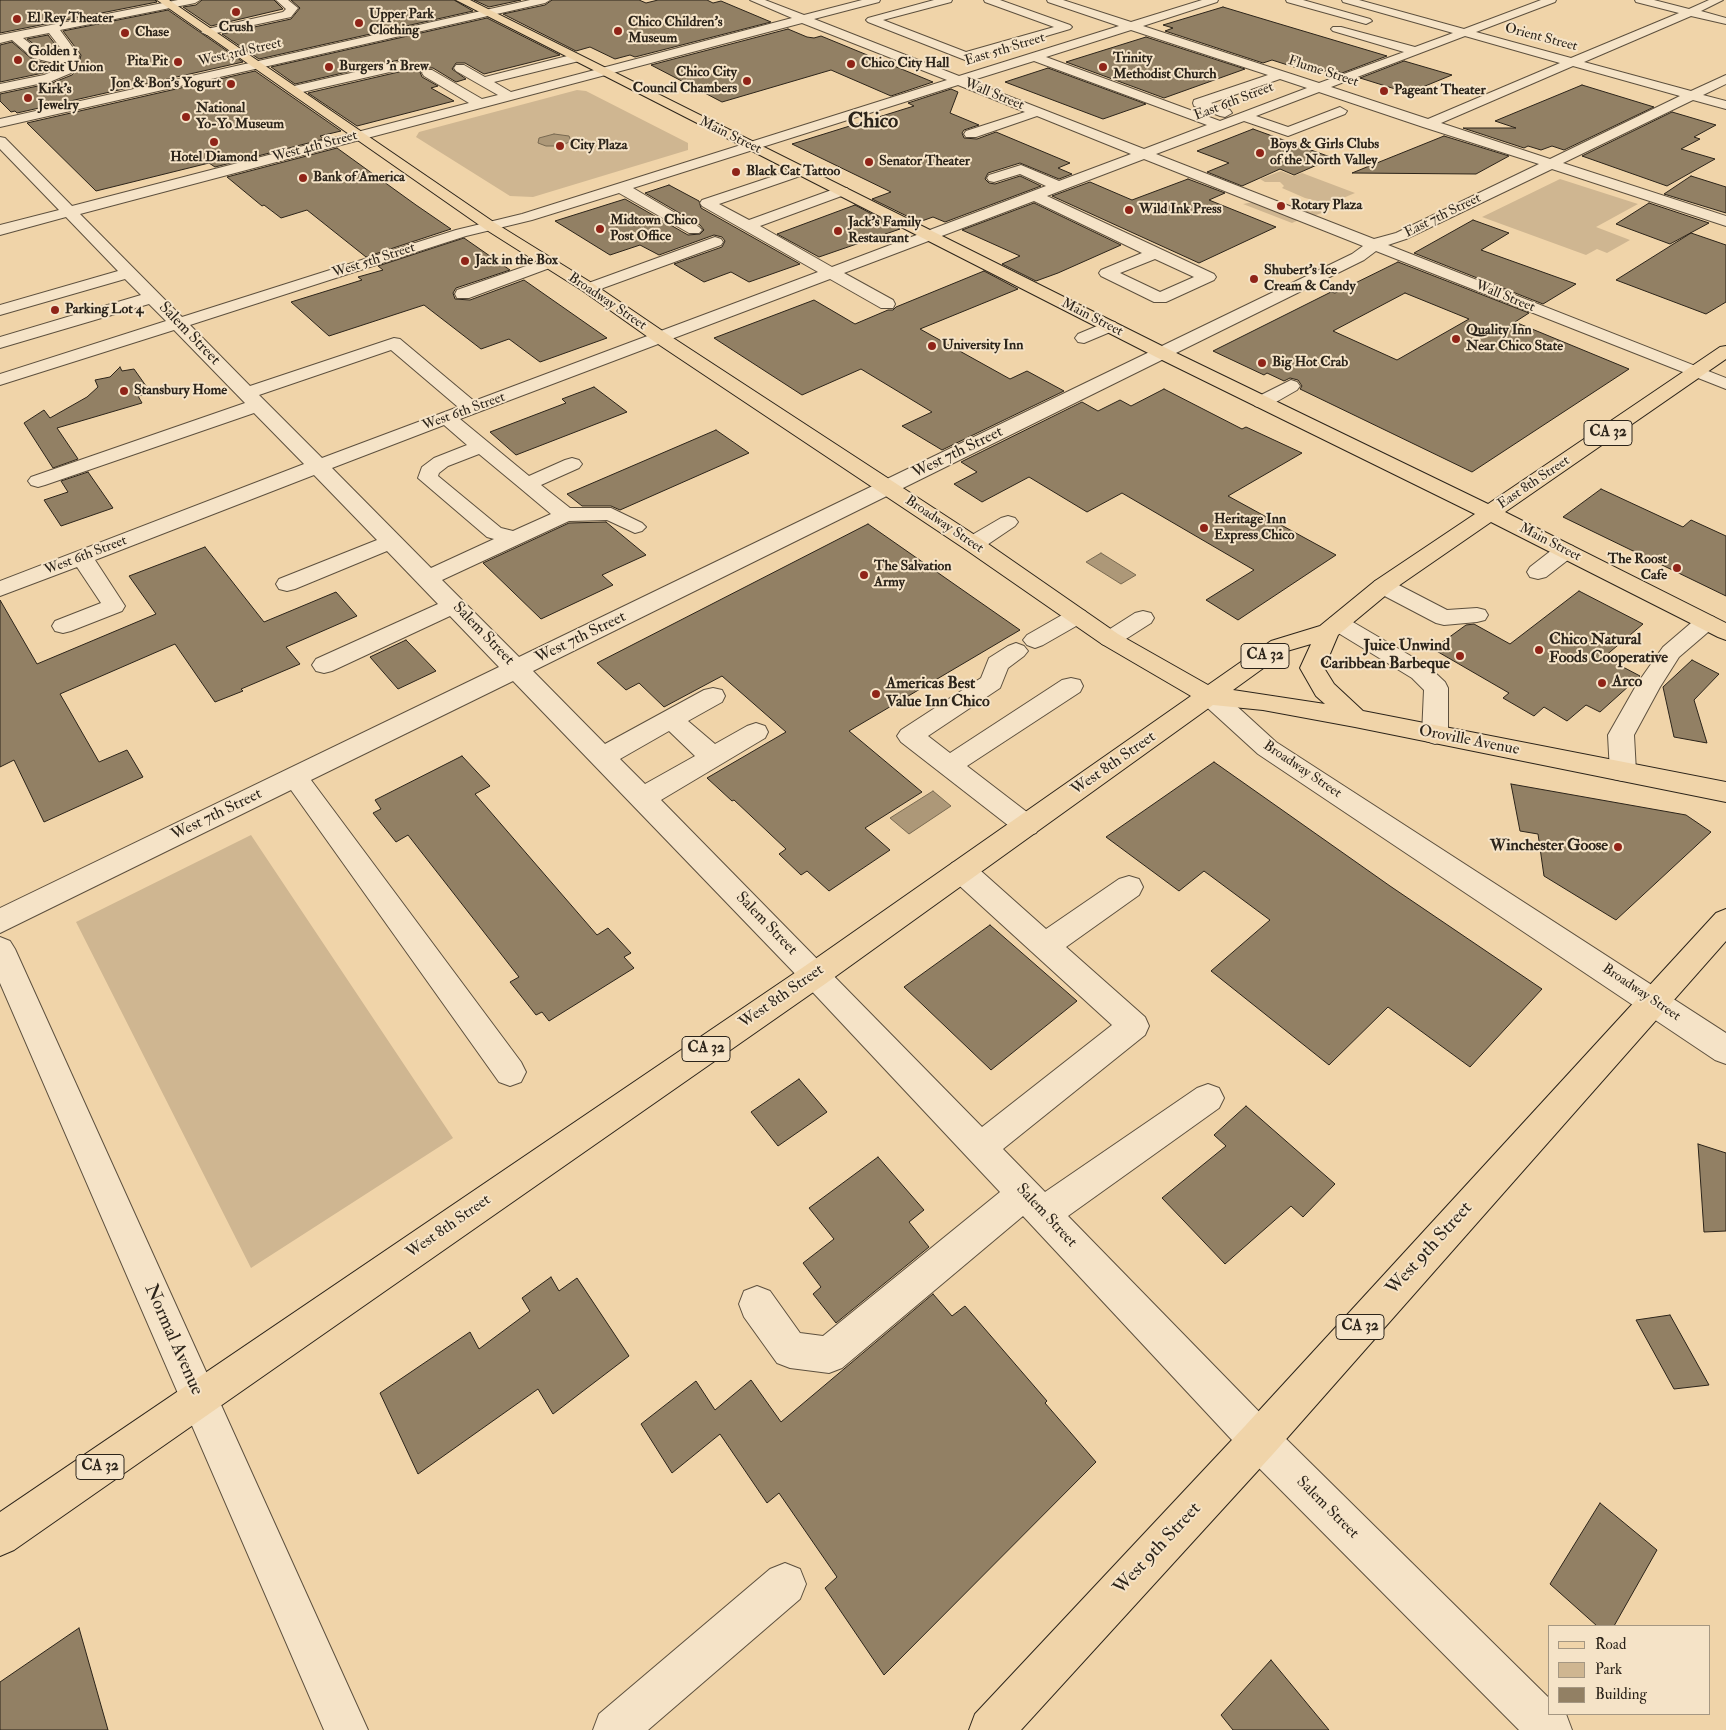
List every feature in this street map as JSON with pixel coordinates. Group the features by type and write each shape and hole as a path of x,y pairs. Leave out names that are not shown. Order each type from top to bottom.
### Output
{"main road":[{"name":"Main Street","path":"461,0 1162,353 1490,513 1716,627"},
{"name":"Broadway Street","path":"165,3 361,135 490,226 589,288 661,338 973,544 1110,639 1210,696"},
{"name":"East 8th Street","path":"1490,513 1726,351"},
{"name":"West 8th Street","path":"0,1536 815,974 1027,826 1279,646 1333,627 1383,586 1490,513"},
{"path":"1333,627 1312,668 1325,690 1355,718"},
{"name":"Oroville Avenue","path":"1210,696 1263,702 1355,718 1726,792"},
{"name":"West 9th Street","path":"990,1730 1259,1440 1726,921"}],"street":[{"path":"0,39 165,3 195,0"},
{"path":"207,32 288,15 292,8 281,0"},
{"name":"West 3rd Street","path":"0,123 545,0"},
{"name":"Wall Street","path":"755,0 1726,384"},
{"path":"875,0 903,11"},
{"name":"West 4th Street","path":"0,230 875,0"},
{"path":"946,0 872,20 965,56 1066,27 989,0"},
{"name":"Flume Street","path":"1052,0 1726,221"},
{"name":"East 5th Street","path":"749,146 1213,0"},
{"path":"1291,0 1375,24"},
{"name":"Orient Street","path":"1347,0 1726,105"},
{"path":"1364,5 1378,0"},
{"name":"East 6th Street","path":"929,235 1551,0"},
{"path":"1640,0 1726,21"},
{"path":"1428,124 1718,0"},
{"path":"1328,26 1415,51"},
{"path":"0,88 48,78 67,70 72,64 73,56 52,28"},
{"path":"14,36 37,55 50,58 73,59"},
{"path":"1421,36 1440,42"},
{"path":"998,47 1031,57 1219,125"},
{"path":"333,48 373,72"},
{"path":"483,81 575,58"},
{"path":"294,90 399,66"},
{"path":"460,68 509,96"},
{"path":"428,73 481,104"},
{"path":"1280,75 1199,103 1288,132 1340,111"},
{"name":"East 7th Street","path":"1162,353 1358,257 1375,244 1401,236 1726,79"},
{"path":"971,134 1037,112"},
{"name":"Salem Street","path":"0,141 815,974 1259,1440 1550,1730"},
{"name":"West 5th Street","path":"0,380 461,233 527,217 749,146"},
{"path":"994,178 1021,169 1058,186"},
{"path":"801,171 707,203 887,304"},
{"path":"620,187 694,230"},
{"path":"747,226 842,191"},
{"path":"1034,195 1208,277 1160,298 1107,273 1155,253"},
{"name":"West 6th Street","path":"0,589 318,466 661,338 929,235"},
{"path":"589,288 715,242"},
{"path":"462,294 549,263"},
{"path":"0,310 129,273"},
{"path":"0,343 153,297"},
{"path":"1084,338 1109,326"},
{"path":"38,481 394,343 472,409"},
{"name":"West 7th Street","path":"0,922 1162,353"},
{"path":"1262,402 1291,386"},
{"path":"447,418 565,515"},
{"path":"480,446 441,462 429,471 428,478 494,533 515,538"},
{"path":"527,484 572,464"},
{"path":"428,578 565,515 584,513 612,514 635,527"},
{"path":"973,544 1008,522"},
{"path":"287,584 392,541"},
{"path":"1538,572 1565,551"},
{"path":"63,626 114,606 82,558"},
{"path":"1383,586 1444,618 1478,615"},
{"path":"324,665 454,605"},
{"path":"1027,826 910,736 992,682 997,664 1077,616"},
{"path":"1110,639 1143,618"},
{"path":"1333,627 1420,672 1436,688 1435,734"},
{"path":"1623,772 1621,735 1644,693 1671,652 1716,627"},
{"path":"949,766 1071,686"},
{"path":"603,757 713,696"},
{"name":"Broadway Street","path":"1210,696 1267,748 1726,1050"},
{"path":"671,720 713,757"},
{"path":"642,798 756,732"},
{"path":"295,777 510,1072"},
{"path":"962,871 1134,1026 980,1148"},
{"path":"1045,946 1129,887"},
{"name":"Normal Avenue","path":"0,949 346,1730"},
{"path":"757,1304 790,1350 828,1355 1034,1204 1208,1098"},
{"path":"615,1730 785,1584"}],"green space":[{"name":"City Plaza","path":"577,90 586,91 688,143 688,150 533,197 510,196 416,137 419,132"},
{"path":"1281,171 1293,176 1302,173 1355,193 1329,204 1305,198 1282,188 1284,186 1280,182 1265,182 1260,179"},
{"path":"1560,179 1638,204 1596,227 1630,240 1607,253 1597,249 1586,255 1482,217"},
{"path":"1259,201 1291,207 1313,205 1320,209 1322,213 1308,216 1292,223 1243,204"},
{"path":"251,835 453,1138 251,1268 76,922"}],"shaded area":[{"path":"554,134 569,136 571,141 563,145 554,146 538,143 539,138"},
{"path":"1101,553 1136,575 1121,584 1086,562"},
{"path":"933,791 951,806 909,834 890,818"}],"building":[{"path":"0,0 155,0 157,2 0,33"},
{"path":"202,0 274,0 283,9 211,26 183,7 196,5"},
{"path":"291,0 454,0 473,11 259,59 222,34 291,19 300,8"},
{"path":"474,0 521,0 489,7"},
{"path":"552,0 639,0 646,3 658,0 707,0 713,3 721,1 771,22 635,57 630,55 615,59 590,47 576,51 503,14 545,5"},
{"path":"1223,7 1387,56 1342,73 1332,69 1316,74 1272,60 1263,63 1165,31 1173,28 1163,25"},
{"path":"168,10 243,62 17,113 15,111 11,112 0,101 0,94 52,83 72,75 78,68 81,55 63,31"},
{"path":"487,18 560,55 484,74 465,63 456,63 452,69 466,79 456,82 433,68 424,68 420,72 422,77 438,86 431,88 454,101 357,126 308,93 403,71 406,64 399,60 295,84 271,67"},
{"path":"788,29 807,37 821,36 933,82 891,96 831,70 722,102 651,65"},
{"path":"48,35 62,53 42,50 27,39"},
{"path":"1146,37 1245,69 1164,98 1066,62"},
{"path":"12,42 33,60 50,64 63,64 43,73 0,82 0,45"},
{"path":"1404,61 1452,75 1408,93 1360,78"},
{"path":"1048,68 1146,104 1103,119 1005,82"},
{"path":"255,71 341,131 320,136 324,139 215,167 209,163 96,191 27,123"},
{"path":"1582,85 1654,107 1564,150 1552,146 1541,150 1528,146 1524,148 1463,128 1516,128 1495,121"},
{"path":"951,89 958,92 950,113 979,125 964,130 962,133 964,138 977,139 996,132 1070,163 1058,168 1072,174 1059,179 1020,163 988,173 985,179 989,183 995,184 1020,176 1041,186 945,222 933,217 919,222 872,199 891,192 792,144 914,106 908,103"},
{"path":"1672,112 1716,125 1694,137 1700,139 1681,149 1715,159 1667,186 1582,156"},
{"name":"Boys & Girls Clubs of the North Valley","path":"1253,129 1333,158 1294,175 1280,169 1242,186 1207,172 1229,163 1197,151"},
{"path":"1444,136 1509,156 1476,174 1352,173"},
{"path":"337,148 451,229 366,257 307,210 281,218 264,205 262,206 227,177"},
{"path":"1691,176 1726,187 1726,213 1664,194"},
{"path":"1188,179 1225,193 1209,200 1276,227 1199,263 1052,196 1090,182 1132,200"},
{"path":"669,185 699,201 701,208 800,264 749,282 731,272 704,282 674,264 722,247 725,241 722,237 714,235 659,255 640,245 610,255 555,221 625,199 688,235 700,234 704,230 700,225 645,193"},
{"path":"1034,203 1121,245 1036,281 1002,264 1020,256 962,230"},
{"path":"1649,203 1709,223 1670,244 1616,224"},
{"path":"855,205 900,229 819,257 777,234"},
{"path":"1473,220 1509,233 1481,250 1576,284 1543,304 1414,253"},
{"path":"1691,233 1726,245 1726,302 1706,314 1616,280"},
{"path":"464,238 510,270 456,288 453,293 455,299 470,300 524,280 607,338 540,362 509,339 481,349 424,305 329,336 291,302 362,280 358,277 383,270 378,266"},
{"path":"1398,262 1529,313 1515,322 1629,369 1472,472 1300,389 1302,386 1298,380 1290,378 1284,381 1267,373 1264,375 1213,351 1331,292 1335,293","holes":["1405,293 1469,319 1397,360 1333,331"]},
{"path":"984,271 1018,289 920,329 1010,379 1027,371 1064,391 942,450 902,426 932,412 861,369 802,395 714,338 814,300 855,324"},
{"path":"120,367 122,371 134,369 151,393 138,396 142,403 57,428 78,459 53,468 24,423 44,410 50,418 87,397 98,387 95,380 110,377"},
{"path":"594,387 627,412 516,455 490,432 566,403 562,399"},
{"path":"1164,389 1242,429 1246,427 1302,453 1228,496 1336,555 1238,620 1206,600 1254,570 1122,493 1087,512 1029,477 982,502 954,484 977,472 961,462 1082,402 1098,411 1120,400 1131,406"},
{"path":"716,430 749,453 620,510 611,506 582,506 567,494"},
{"path":"88,472 113,508 61,526 44,500 68,492 61,481"},
{"path":"1601,489 1683,527 1691,520 1726,536 1726,596 1563,517"},
{"path":"606,522 646,555 602,575 613,585 541,619 483,563 569,523"},
{"path":"868,524 1020,630 849,731 922,792 865,828 890,850 829,891 807,871 801,875 779,854 786,849 734,800 732,801 707,778 786,732 722,676 664,707 639,683 626,690 597,663"},
{"path":"205,547 264,622 336,592 357,616 286,647 300,664 215,702 175,644 60,694 99,762 127,750 143,777 44,822 14,760 0,767 0,600 37,664 156,614 129,576"},
{"name":"Chico Natural Foods Cooperative","path":"1579,591 1643,624 1604,657 1640,676 1600,712 1586,705 1567,721 1544,707 1534,716 1503,698 1509,693 1433,649 1466,625 1474,624 1510,644"},
{"path":"406,640 436,671 398,689 370,657"},
{"path":"1692,660 1719,674 1694,700 1707,743 1674,737 1663,687"},
{"path":"462,756 490,786 475,794 597,935 608,928 631,953 624,957 634,968 549,1021 542,1012 536,1015 510,982 519,977 408,835 396,842 373,813 381,809 375,800"},
{"path":"1214,762 1390,886 1542,989 1470,1067 1388,1007 1329,1065 1211,971 1270,920 1204,871 1179,891 1106,837"},
{"path":"1511,784 1686,815 1711,832 1616,920 1544,876 1538,834 1520,831"},
{"path":"990,925 1077,1001 991,1070 904,987"},
{"path":"799,1079 827,1112 778,1146 751,1112"},
{"path":"1246,1106 1335,1184 1303,1217 1291,1206 1225,1264 1162,1198 1226,1146 1214,1135"},
{"path":"1698,1144 1726,1153 1726,1231 1704,1232"},
{"path":"878,1157 924,1210 909,1222 929,1247 836,1323 813,1294 821,1287 803,1263 834,1239 809,1208"},
{"path":"551,1277 559,1291 577,1278 629,1356 553,1414 538,1389 418,1474 380,1393 470,1332 479,1349 530,1311 522,1298"},
{"path":"933,1294 952,1316 965,1306 1047,1401 1045,1403 1096,1462 884,1675 825,1588 837,1577 779,1493 767,1503 720,1434 672,1473 641,1424 696,1381 715,1410 751,1380 781,1422"},
{"path":"1670,1315 1709,1385 1674,1389 1636,1320"},
{"path":"1600,1503 1657,1550 1615,1625 1596,1625 1550,1584"},
{"path":"79,1628 108,1730 0,1730 0,1682"},
{"path":"1271,1660 1329,1730 1233,1730 1221,1715"}],"place":[{"name":"Crush","path":"236,12"},
{"name":"El Rey Theater","path":"17,19"},
{"name":"Upper Park Clothing","path":"359,23"},
{"name":"Chico Children's Museum","path":"618,31"},
{"name":"Chase","path":"125,33"},
{"name":"Golden 1 Credit Union","path":"18,60"},
{"name":"Pita Pit","path":"178,62"},
{"name":"Chico City Hall","path":"851,64"},
{"name":"Burgers 'n Brew","path":"329,67"},
{"name":"Trinity Methodist Church","path":"1103,67"},
{"name":"Chico City Council Chambers","path":"747,81"},
{"name":"Jon & Bon's Yogurt","path":"231,84"},
{"name":"Pageant Theater","path":"1384,91"},
{"name":"Kirk's Jewelry","path":"28,98"},
{"name":"National Yo-Yo Museum","path":"186,117"},
{"name":"Hotel Diamond","path":"214,142"},
{"name":"City Plaza","path":"560,146"},
{"name":"Boys & Girls Clubs of the North Valley","path":"1260,153"},
{"name":"Senator Theater","path":"869,162"},
{"name":"Black Cat Tattoo","path":"736,172"},
{"name":"Bank of America","path":"303,178"},
{"name":"Rotary Plaza","path":"1281,206"},
{"name":"Wild Ink Press","path":"1129,210"},
{"name":"Midtown Chico Post Office","path":"600,229"},
{"name":"Jack's Family Restaurant","path":"838,231"},
{"name":"Jack in the Box","path":"465,261"},
{"name":"Shubert's Ice Cream & Candy","path":"1254,279"},
{"name":"Parking Lot 4","path":"55,310"},
{"name":"Quality Inn Near Chico State","path":"1456,339"},
{"name":"University Inn","path":"932,346"},
{"name":"Big Hot Crab","path":"1262,363"},
{"name":"Stansbury Home","path":"124,391"},
{"name":"Heritage Inn Express Chico","path":"1204,528"},
{"name":"The Roost Cafe","path":"1677,568"},
{"name":"The Salvation Army","path":"864,575"},
{"name":"Chico Natural Foods Cooperative","path":"1539,650"},
{"name":"Juice Unwind Caribbean Barbeque","path":"1460,656"},
{"name":"Arco","path":"1602,683"},
{"name":"Americas Best Value Inn Chico","path":"876,694"},
{"name":"Winchester Goose","path":"1618,847"}],"district":[{"name":"Chico","path":"873,122"}]}
